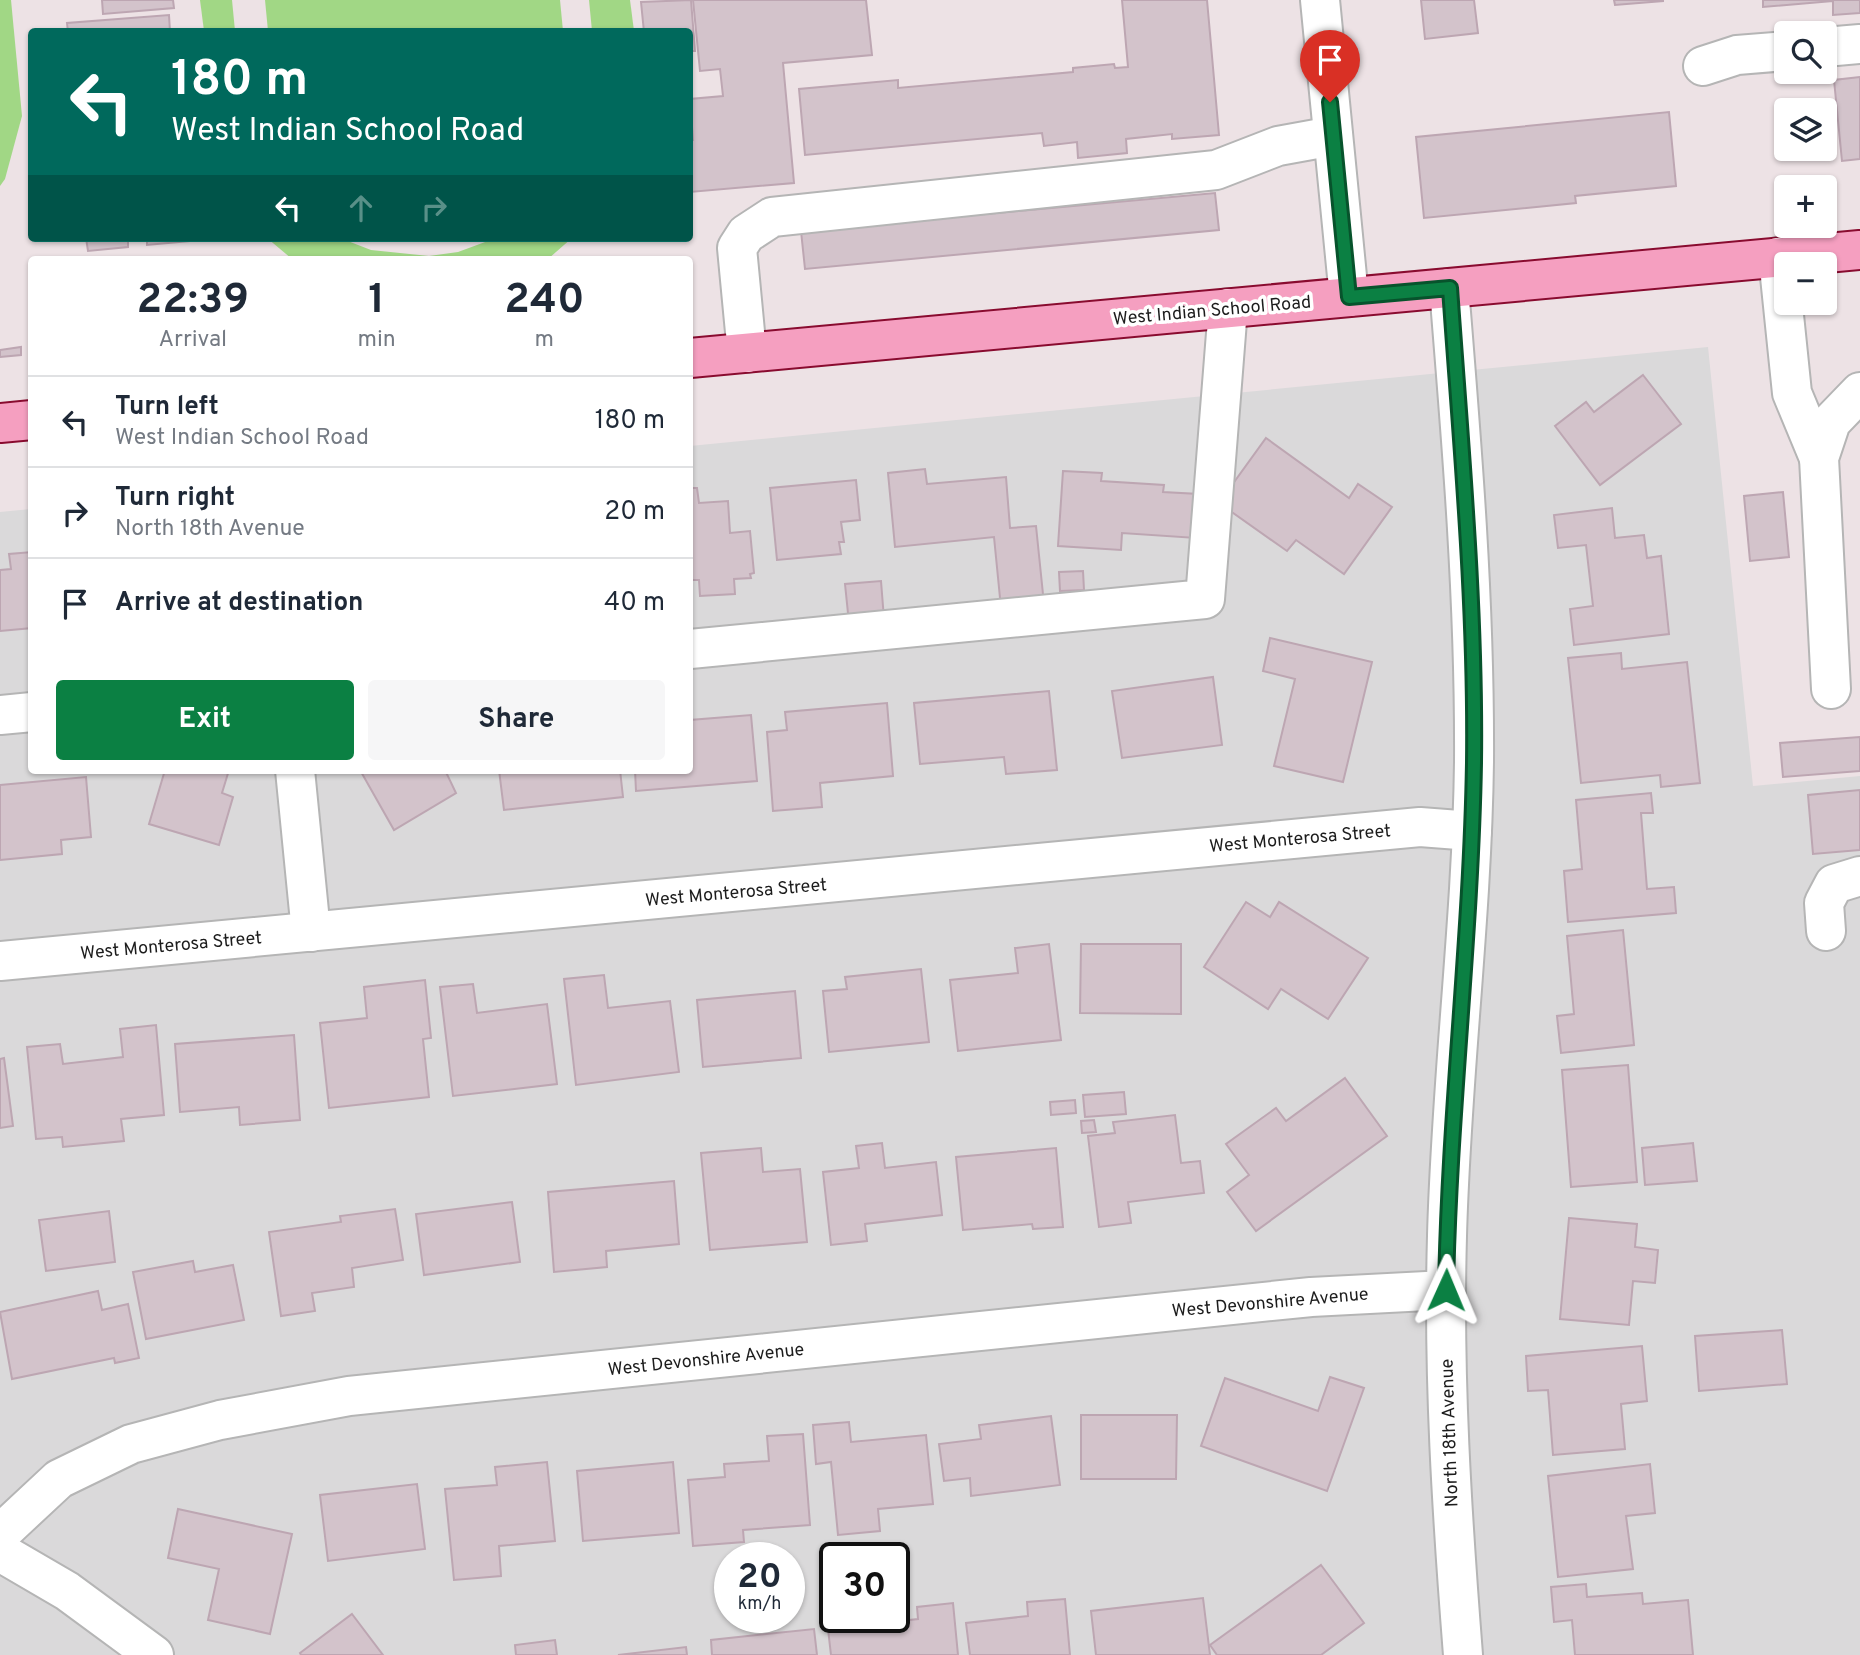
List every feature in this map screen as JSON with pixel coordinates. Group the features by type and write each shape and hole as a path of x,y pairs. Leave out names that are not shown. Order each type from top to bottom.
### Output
{"main road":[{"name":"West Indian School Road","path":"1837,252 1860,250"},
{"name":"West Indian School Road","path":"693,358 1774,257"},
{"path":"0,423 28,420"}],"street":[{"path":"1320,0 1349,297"},
{"path":"1837,46 1860,44"},
{"path":"1703,66 1737,55 1774,52"},
{"path":"747,353 737,248 746,234 772,217 1216,170 1278,146 1333,136"},
{"name":"North 18th Avenue","path":"1450,288 1471,580 1472,831 1447,1233 1446,1290 1450,1492 1463,1655"},
{"path":"693,649 1205,599 1227,308"},
{"path":"1784,315 1792,393 1819,458 1831,690"},
{"path":"1819,458 1831,422 1860,392"},
{"path":"0,715 28,712"},
{"path":"295,774 311,932"},
{"name":"West Monterosa Street","path":"0,961 1420,827 1472,831"},
{"path":"1826,931 1824,903 1834,884 1860,876"},
{"name":"West Devonshire Avenue","path":"0,1534 59,1479 131,1444 220,1420 349,1396 1311,1297 1446,1290"},
{"path":"0,1552 67,1591 154,1655"}],"shaded area":[{"path":"1708,347 1753,786 1860,776 1860,1655 0,1655 0,512 28,509 28,774 693,774 693,446"}],"green space":[{"path":"0,0 11,0 22,116 5,179 0,186"},
{"path":"200,0 232,0 235,28 204,28"},
{"path":"265,0 560,0 563,28 268,28"},
{"path":"589,0 630,0 634,28 592,28"},
{"path":"272,242 350,242 371,250 429,256 288,256"},
{"path":"485,242 567,242 551,256 429,256 458,252"}],"building":[{"path":"102,0 173,0 174,8 103,14"},
{"path":"691,0 695,51 693,28 644,28 641,2"},
{"path":"693,0 866,0 872,55 783,63 794,183 693,192 693,99 723,96 720,69 700,71"},
{"path":"1122,0 1207,0 1219,135 1172,139 1172,134 1126,139 1127,153 1078,158 1077,142 1044,146 1042,133 805,155 799,89 898,80 898,88 1073,72 1073,68 1114,64 1115,68 1128,67"},
{"path":"1421,0 1474,0 1478,33 1425,39"},
{"path":"1614,0 1663,0 1663,1 1615,5"},
{"path":"1763,0 1860,0 1860,13 1833,15 1833,1 1763,7"},
{"path":"169,15 170,28 68,28 67,23"},
{"path":"1860,77 1860,159 1842,161 1834,84 1837,84 1837,80"},
{"path":"1669,112 1676,186 1575,196 1576,203 1424,218 1416,137"},
{"path":"1215,193 1219,230 805,269 801,231"},
{"path":"87,242 128,242 128,247 88,251"},
{"path":"147,242 178,242 147,245"},
{"path":"21,347 21,355 0,357 0,350"},
{"path":"1643,375 1681,424 1600,485 1555,426 1586,402 1594,412"},
{"path":"1266,438 1349,498 1358,484 1392,507 1344,574 1296,540 1287,551 1219,503"},
{"path":"925,469 927,484 1006,477 1010,528 1036,526 1044,604 1001,608 994,537 895,547 888,473"},
{"path":"1063,471 1102,473 1101,481 1164,485 1163,492 1199,494 1196,538 1122,533 1121,550 1058,546"},
{"path":"856,480 860,520 841,522 844,542 839,542 841,554 777,560 770,488"},
{"path":"693,488 697,488 699,503 728,501 730,533 750,531 754,573 750,574 751,578 734,579 735,594 700,596 699,580 693,580"},
{"path":"1783,492 1789,557 1750,561 1744,496"},
{"path":"1612,508 1615,538 1644,535 1647,558 1661,556 1669,634 1574,645 1570,609 1593,606 1586,545 1558,548 1554,515"},
{"path":"28,552 28,628 0,631 0,570 11,569 9,554"},
{"path":"1083,571 1084,590 1060,591 1059,572"},
{"path":"881,581 884,619 849,623 845,584"},
{"path":"1270,638 1372,662 1343,782 1274,766 1295,679 1263,671"},
{"path":"1621,653 1622,669 1687,662 1700,783 1661,787 1660,775 1581,783 1568,658"},
{"path":"1213,677 1222,745 1122,758 1112,691"},
{"path":"1049,691 1057,770 1006,774 1004,757 920,764 914,703"},
{"path":"887,703 893,776 820,783 822,807 773,811 767,732 787,730 785,712"},
{"path":"751,715 757,781 636,791 635,774 693,774 693,720"},
{"path":"1860,737 1860,771 1783,777 1780,743"},
{"path":"164,774 228,774 222,793 233,797 219,845 149,824"},
{"path":"362,774 447,774 456,793 394,830"},
{"path":"500,774 620,774 623,797 504,810"},
{"path":"86,777 91,837 61,840 62,854 0,860 0,785"},
{"path":"1860,790 1860,850 1813,854 1808,795"},
{"path":"1651,793 1653,813 1641,813 1647,889 1674,887 1676,913 1568,922 1564,871 1582,869 1576,800"},
{"path":"1246,902 1270,917 1279,902 1368,958 1328,1019 1281,989 1268,1009 1204,967"},
{"path":"1623,930 1634,1045 1561,1053 1557,1016 1574,1014 1567,936"},
{"path":"1049,944 1061,1040 958,1051 950,980 1018,973 1015,948"},
{"path":"1081,944 1181,944 1181,1014 1080,1013"},
{"path":"921,969 929,1042 829,1052 823,991 847,989 845,977"},
{"path":"604,975 608,1008 670,1001 679,1072 576,1085 564,979"},
{"path":"425,980 431,1038 423,1039 429,1097 329,1108 320,1023 367,1018 364,987"},
{"path":"473,984 477,1013 547,1004 557,1084 453,1096 440,987"},
{"path":"795,991 801,1058 703,1067 697,1000"},
{"path":"156,1025 164,1115 121,1119 124,1141 63,1147 62,1137 36,1139 27,1047 60,1044 63,1064 123,1057 120,1029"},
{"path":"294,1035 300,1120 240,1125 239,1107 180,1112 175,1044"},
{"path":"4,1058 13,1126 0,1128 0,1059"},
{"path":"1628,1065 1637,1182 1571,1187 1562,1070"},
{"path":"1345,1078 1387,1136 1256,1231 1227,1192 1249,1175 1226,1144 1276,1108 1286,1121"},
{"path":"1124,1092 1126,1114 1085,1117 1083,1095"},
{"path":"1075,1100 1076,1113 1051,1115 1050,1102"},
{"path":"1175,1115 1181,1163 1200,1161 1204,1193 1128,1202 1131,1223 1099,1227 1088,1136 1115,1133 1113,1122"},
{"path":"1094,1120 1096,1132 1082,1133 1081,1121"},
{"path":"882,1143 885,1168 936,1162 942,1215 865,1224 867,1241 831,1245 823,1172 859,1168 856,1146"},
{"path":"1693,1143 1697,1181 1645,1185 1642,1148"},
{"path":"761,1148 763,1172 800,1169 807,1242 710,1250 701,1153"},
{"path":"1056,1148 1063,1227 1033,1229 1032,1224 963,1230 956,1157"},
{"path":"674,1181 679,1244 606,1251 607,1267 554,1272 548,1192"},
{"path":"512,1202 520,1262 424,1275 416,1214"},
{"path":"395,1209 403,1260 352,1268 354,1287 312,1293 315,1311 281,1316 269,1232 341,1222 340,1216"},
{"path":"109,1211 115,1262 46,1271 39,1220"},
{"path":"1569,1218 1637,1224 1635,1247 1658,1250 1655,1283 1633,1281 1629,1325 1560,1319"},
{"path":"193,1261 195,1272 233,1265 244,1320 146,1339 133,1272"},
{"path":"98,1291 102,1310 128,1304 139,1358 115,1363 114,1358 12,1379 0,1312"},
{"path":"1782,1330 1787,1384 1699,1391 1695,1336"},
{"path":"1642,1346 1647,1401 1621,1404 1625,1449 1553,1455 1548,1390 1528,1391 1526,1356"},
{"path":"1330,1377 1364,1388 1327,1491 1201,1446 1225,1378 1318,1411"},
{"path":"1081,1415 1177,1415 1176,1479 1081,1479"},
{"path":"1051,1416 1060,1485 971,1496 970,1478 944,1481 939,1444 981,1439 979,1425"},
{"path":"849,1422 851,1442 926,1435 933,1504 878,1509 880,1531 838,1535 831,1462 816,1464 813,1425"},
{"path":"803,1434 810,1525 743,1530 744,1542 714,1542 714,1544 693,1546 688,1480 725,1477 724,1464 769,1461 767,1436"},
{"path":"547,1462 555,1541 499,1546 501,1576 454,1580 445,1489 497,1485 495,1467"},
{"path":"673,1462 679,1533 583,1541 577,1471"},
{"path":"1650,1464 1655,1513 1626,1516 1633,1569 1558,1577 1548,1476"},
{"path":"417,1484 425,1549 328,1561 320,1495"},
{"path":"178,1509 292,1534 270,1634 208,1620 219,1569 168,1558"},
{"path":"1321,1565 1364,1623 1321,1655 1217,1655 1210,1645"},
{"path":"1586,1584 1587,1597 1642,1593 1643,1604 1688,1600 1693,1655 1575,1655 1572,1620 1554,1622 1551,1587"},
{"path":"1203,1598 1210,1655 1096,1655 1091,1611"},
{"path":"1065,1599 1070,1655 970,1655 966,1623 1028,1616 1027,1602"},
{"path":"953,1603 958,1655 831,1655 828,1633 910,1633 910,1620 918,1619 917,1607"},
{"path":"352,1614 383,1655 301,1655 300,1653"},
{"path":"814,1629 817,1655 712,1655 711,1640 777,1633 805,1633 805,1630"},
{"path":"555,1640 557,1655 516,1655 515,1645"},
{"path":"686,1647 687,1655 618,1655"}],"route":[{"path":"1330,102 1349,297 1450,288 1471,580 1474,761 1470,888 1447,1233 1446,1290"}]}
